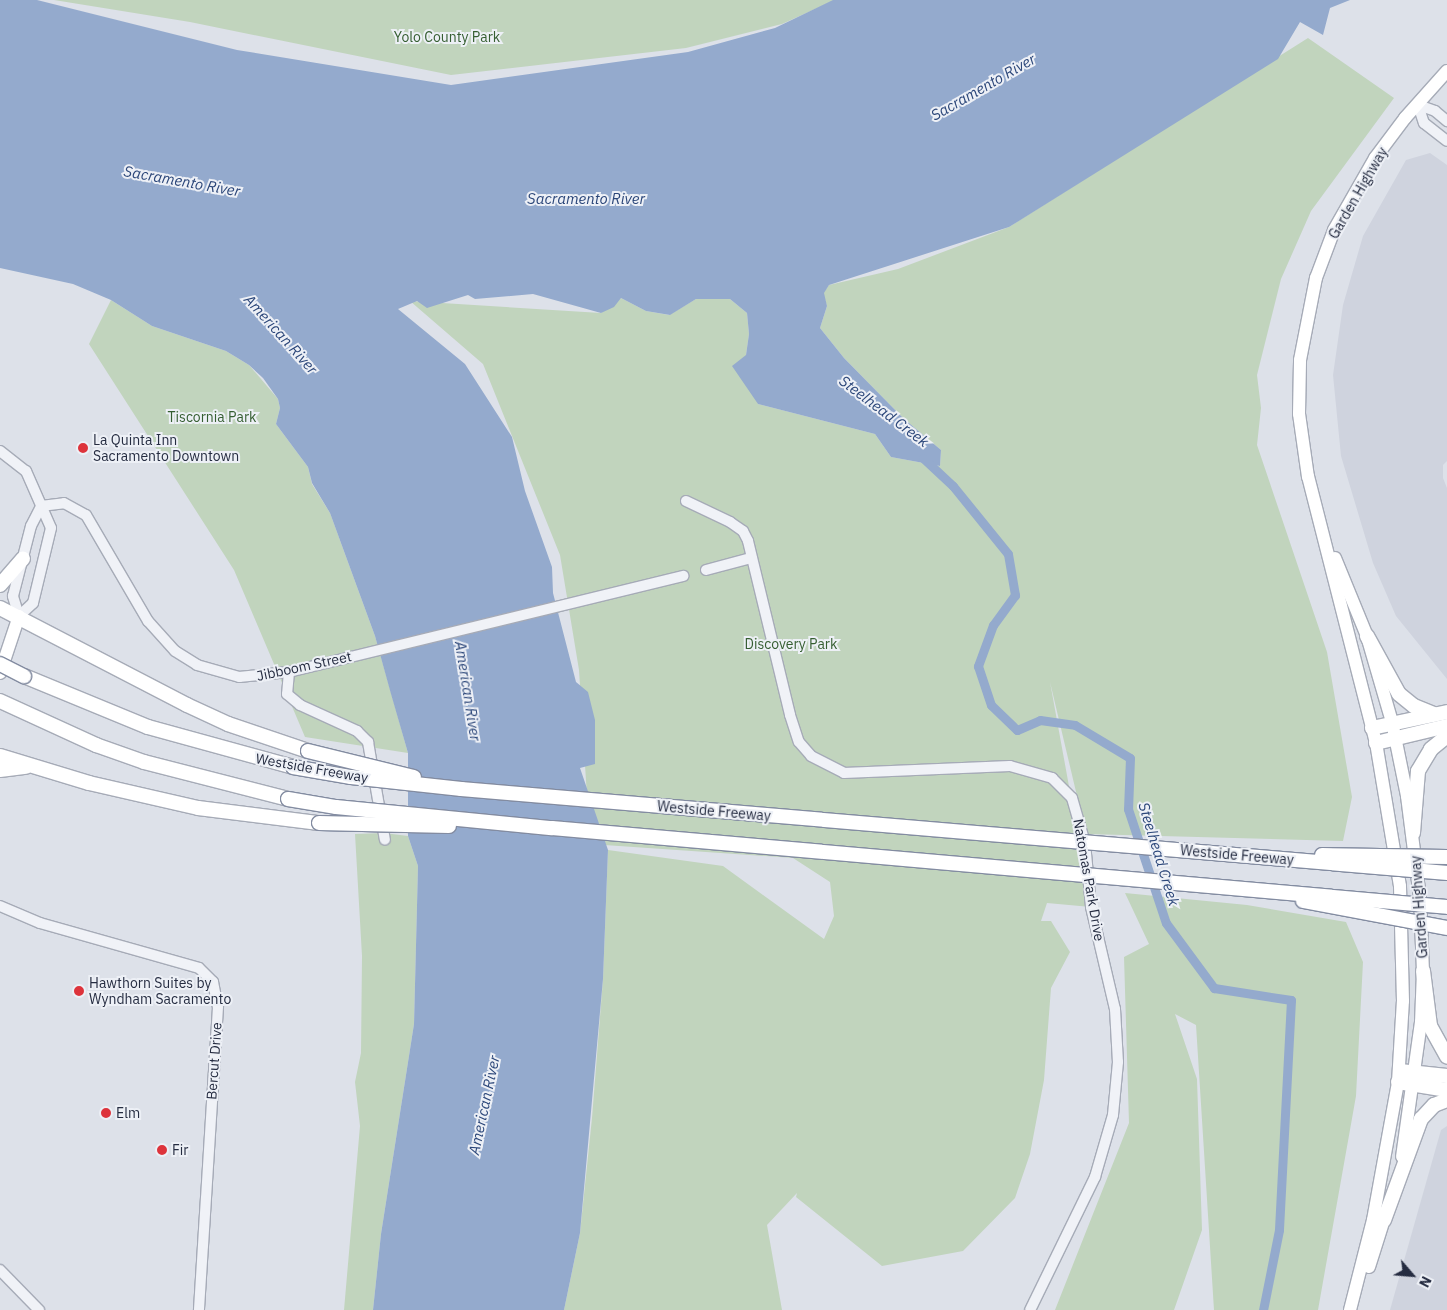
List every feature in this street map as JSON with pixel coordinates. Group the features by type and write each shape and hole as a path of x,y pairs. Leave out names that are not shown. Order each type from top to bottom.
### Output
{"highway":[{"path":"0,585 23,559"},
{"path":"0,608 19,616 187,706 228,724 308,751 461,789"},
{"path":"1367,636 1399,694 1414,706 1440,713"},
{"name":"Westside Freeway","path":"0,664 24,676 148,727 293,766 359,778 461,789 1447,873"},
{"path":"0,701 26,714 144,762 288,799 336,807 552,828 1447,907"},
{"path":"1372,728 1392,722 1440,713"},
{"path":"1376,743 1447,726"},
{"path":"1413,834 1418,771 1431,749 1447,736"},
{"path":"0,756 32,767 198,808 319,823 552,828"},
{"path":"0,770 32,767"},
{"path":"1224,854 1447,856"},
{"path":"1246,888 1447,928"},
{"path":"1423,971 1431,1031 1447,1057"},
{"path":"1399,1076 1415,1078 1447,1076"},
{"path":"1415,1078 1447,1090"},
{"path":"1384,1220 1421,1119 1434,1105 1447,1100"}],"main road":[{"name":"Garden Highway","path":"1350,1310 1373,1220 1399,1076 1403,1001 1400,886 1376,743 1308,477 1299,414 1300,360 1310,305 1325,253 1346,207 1375,158 1447,71"},
{"name":"Garden Highway","path":"1316,511 1367,636 1392,722 1413,834 1420,897 1423,971 1415,1078 1404,1153 1355,1310"},
{"path":"0,673 19,616"}],"street":[{"path":"1418,105 1435,111 1447,121"},
{"path":"1418,105 1424,123 1447,141"},
{"path":"0,451 26,471 41,506 50,528 45,557 33,603 19,616 13,596 31,526 41,506"},
{"name":"Natomas Park Drive","path":"686,501 730,522 743,531 790,714 799,742 811,756 844,773 1010,766 1052,778 1072,798 1085,843 1091,907 1115,1009 1118,1062 1113,1115 1095,1177 1030,1310"},
{"name":"Jibboom Street","path":"41,506 64,503 86,516 148,621 181,655 212,671 239,677 289,672 683,576"},
{"path":"706,570 751,558"},
{"path":"289,672 288,686 293,699 365,737 370,750 385,840"},
{"name":"Bercut Drive","path":"0,906 34,921 193,966 204,972 213,982 218,1007 199,1310"},
{"path":"0,1270 38,1310"}],"shaded area":[{"path":"1430,153 1447,165 1447,461 1443,465 1443,478 1447,488 1447,679 1396,616 1373,563 1341,456 1333,375 1343,305 1363,236 1406,160"},
{"path":"1447,1126 1447,1310 1390,1310 1441,1130"}],"green space":[{"name":"Yolo County Park","path":"54,0 835,0 782,24 686,48 451,75 190,22"},
{"name":"Discovery Park","path":"1308,38 1394,98 1311,211 1281,279 1257,375 1261,408 1257,445 1327,652 1352,797 1343,841 1086,834 1050,682 1091,907 1047,903 1041,921 1051,921 1070,952 1051,988 1044,1080 1030,1154 1015,1198 963,1251 882,1266 796,1197 797,1193 767,1225 782,1310 564,1310 580,1233 592,1118 603,979 608,850 723,866 824,939 834,916 830,882 793,858 590,844 579,670 560,555 483,364 410,301 601,313 621,298 646,311 669,315 696,299 730,299 747,313 749,334 746,355 758,404 875,434 891,457 940,466 941,450 903,418 844,358 820,328 827,306 823,293 829,285 898,269 1009,227"},
{"name":"Tiscornia Park","path":"111,300 152,326 226,351 249,365 278,399 280,408 276,424 308,467 312,484 330,513 375,636 408,753 305,737 234,570 89,344"},
{"path":"384,833 408,836 418,866 414,1024 381,1234 373,1310 344,1310 360,1126 355,1082 361,1053 362,956 355,834"},
{"path":"1125,893 1247,905 1346,922 1363,962 1356,1096 1318,1310 1214,1310 1196,1025 1175,1014 1197,1079 1202,1230 1174,1310 1055,1310 1129,1123 1124,957 1149,944"}],"water":[{"path":"0,0 37,0 237,50 451,85 688,52 775,28 833,0 1350,0 1330,8 1323,35 1300,22 1278,59 1009,227 829,285 824,293 827,306 820,328 844,358 903,418 941,450 940,466 891,457 875,434 758,404 732,366 746,355 749,334 747,313 730,299 696,299 670,315 646,311 621,298 614,307 601,313 533,294 475,299 468,295 427,308 417,301 398,309 465,364 512,437 525,491 552,567 553,593 576,682 588,692 595,720 595,764 580,768 608,850 603,979 580,1233 564,1310 373,1310 381,1234 414,1024 418,866 408,836 408,753 375,636 330,513 312,483 308,467 276,424 280,408 278,399 263,378 249,365 226,351 152,326 111,300 73,284 0,268"}],"waterway":[{"name":"Steelhead Creek","path":"923,458 953,486 1008,554 1015,595 993,625 978,666 991,705 1017,730 1040,720 1075,725 1130,758 1128,809 1166,923 1214,988 1291,1000 1279,1230 1263,1310"}],"place":[{"name":"La Quinta Inn Sacramento Downtown","path":"83,448"},
{"name":"Hawthorn Suites by Wyndham Sacramento","path":"79,991"},
{"name":"Elm","path":"106,1113"},
{"name":"Fir","path":"162,1150"}],"water label":[{"name":"Sacramento River","path":"983,87"},
{"name":"Sacramento River","path":"182,181"},
{"name":"Sacramento River","path":"586,199"},
{"name":"American River","path":"281,334"},
{"name":"American River","path":"468,691"},
{"name":"American River","path":"484,1105"}]}
